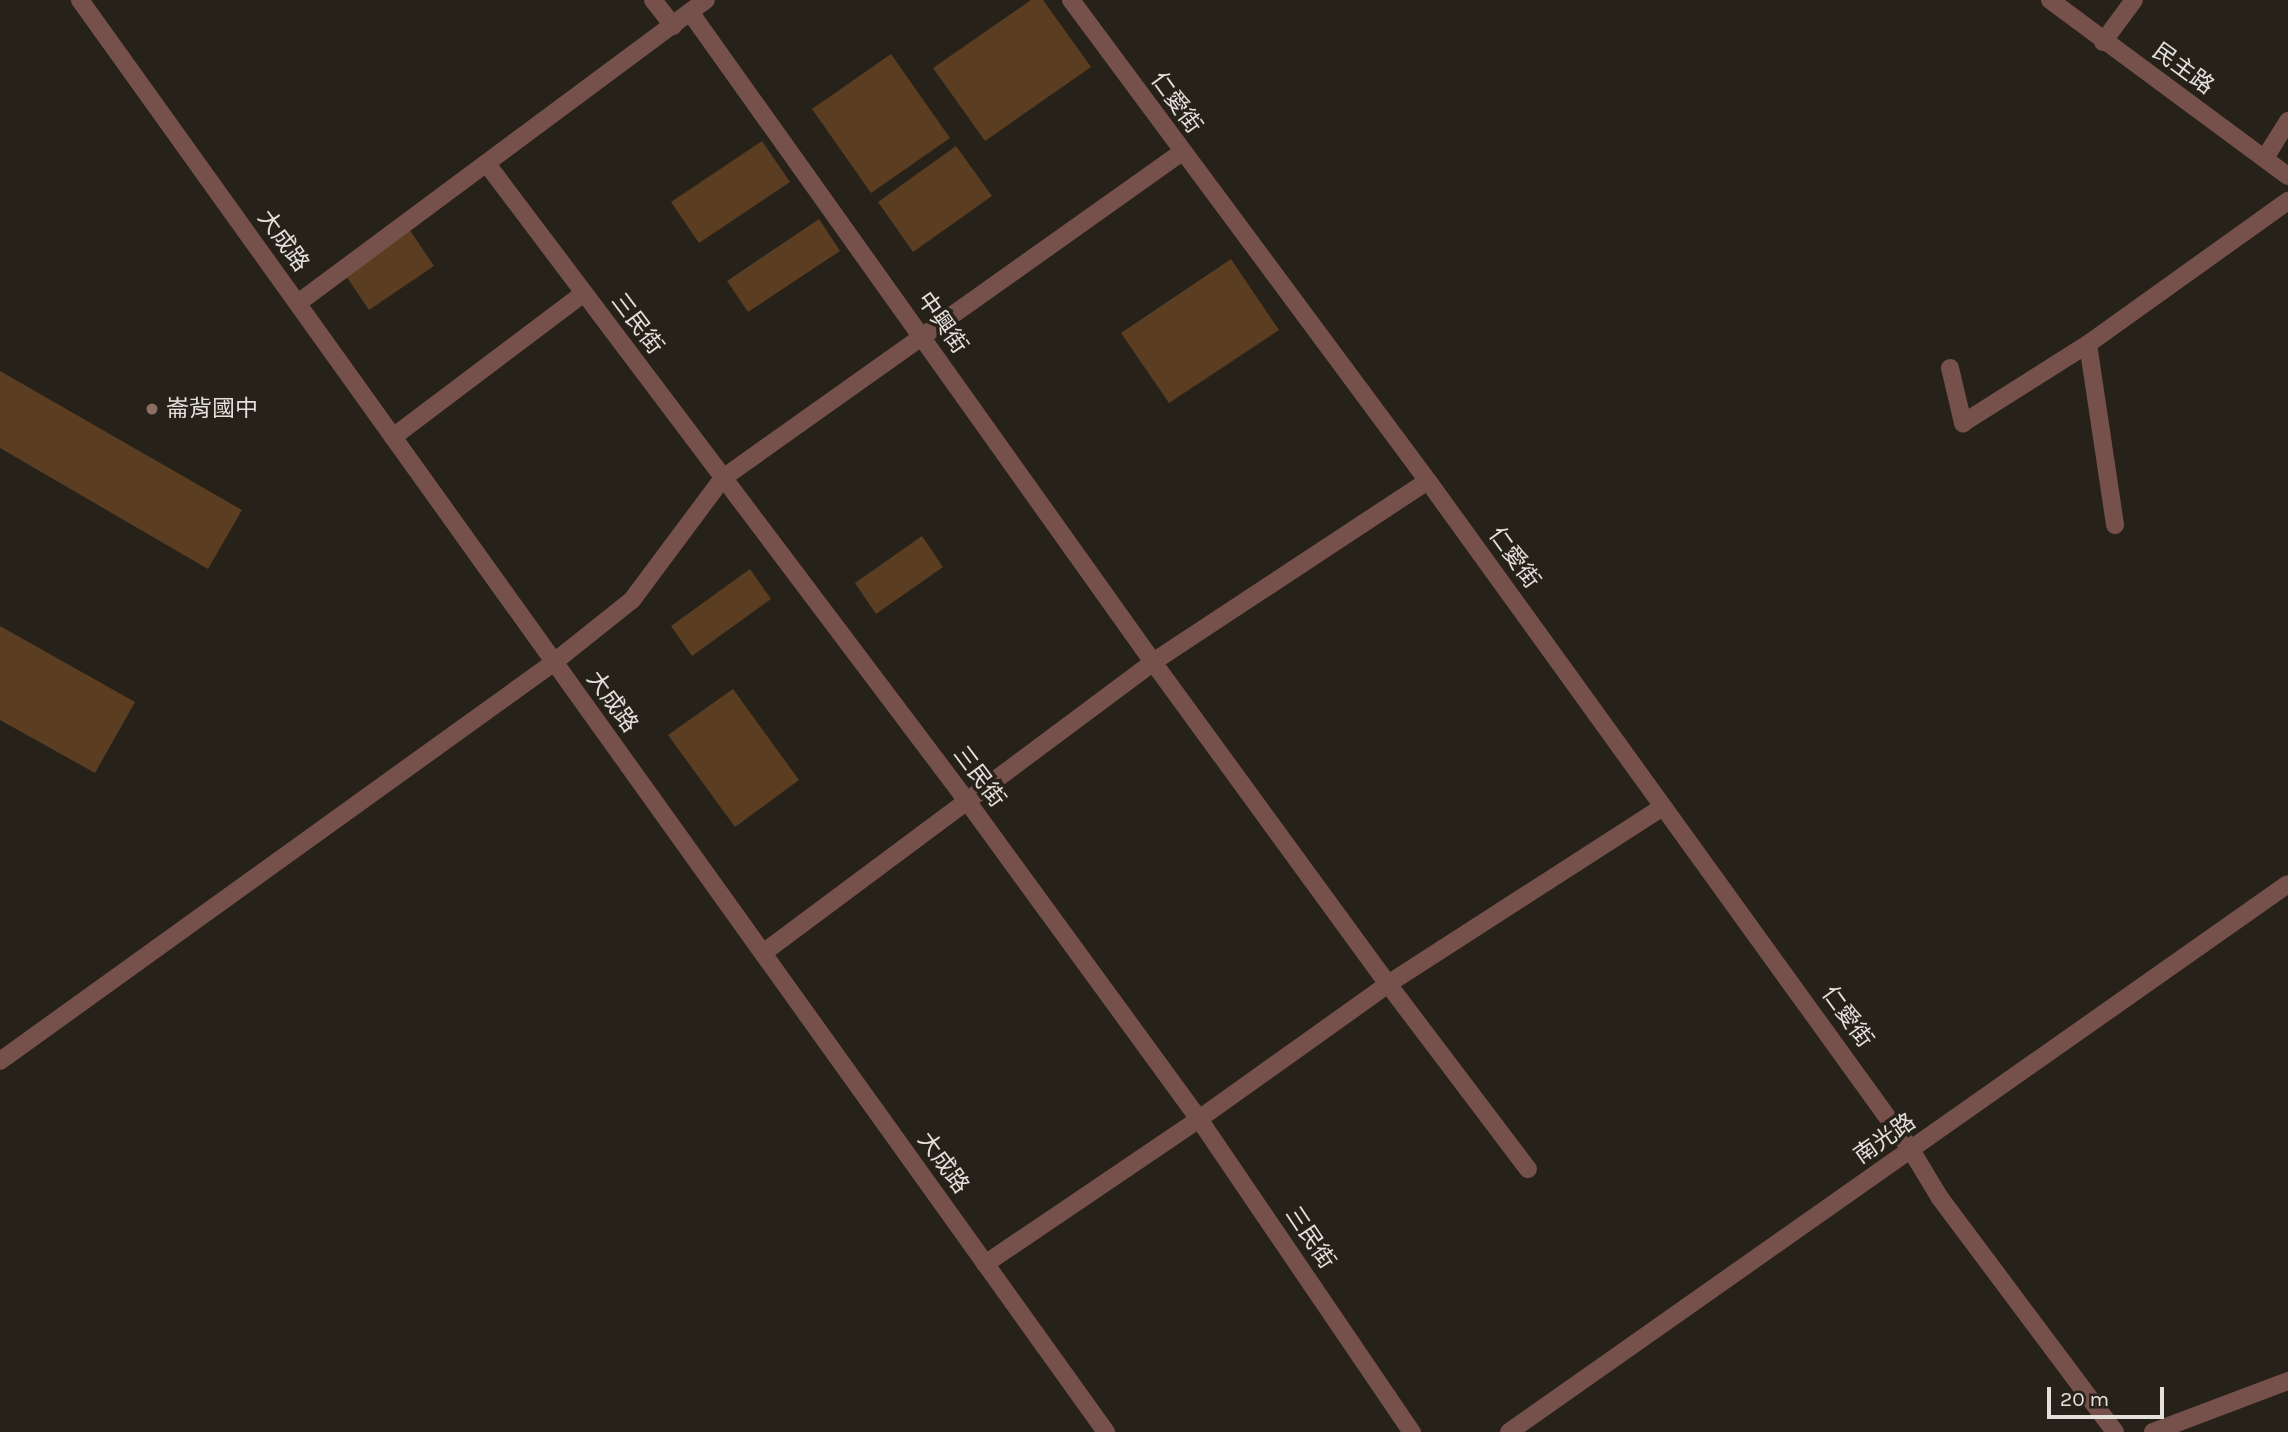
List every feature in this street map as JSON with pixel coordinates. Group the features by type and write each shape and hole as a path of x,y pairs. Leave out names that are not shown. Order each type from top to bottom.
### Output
{"street":[{"name":"大成路","path":"80,0 1106,1432"},
{"path":"653,0 673,26"},
{"path":"298,303 706,0"},
{"name":"仁愛街","path":"1070,0 1428,481 1911,1150 1940,1198 2115,1432"},
{"name":"民主路","path":"2050,0 2103,42 2288,176"},
{"path":"2103,42 2134,0"},
{"name":"中興街","path":"690,12 1153,662"},
{"path":"2265,158 2288,121"},
{"path":"0,1061 553,663 632,600 723,478 1182,152"},
{"name":"三民街","path":"487,164 967,801 1199,1119 1412,1432"},
{"path":"1950,368 1963,424 2088,344 2288,201"},
{"path":"393,437 584,293"},
{"path":"2088,344 2115,525"},
{"path":"762,953 1153,662 1428,481"},
{"path":"1153,662 1388,984 1528,1169"},
{"path":"985,1264 1199,1119 1388,984 1664,807"},
{"name":"南光路","path":"1508,1432 2288,884"},
{"path":"2153,1432 2288,1381"}],"building":[{"path":"1031,0 1043,0 1091,67 985,141 933,68"},
{"path":"891,54 950,138 871,193 812,109"},
{"path":"762,141 790,182 699,243 671,202"},
{"path":"956,146 992,196 913,252 878,202"},
{"path":"819,219 840,251 748,312 727,281"},
{"path":"403,220 434,266 369,310 338,264"},
{"path":"1231,259 1279,330 1169,403 1121,333"},
{"path":"0,371 242,510 208,569 0,448"},
{"path":"922,536 943,567 876,614 855,583"},
{"path":"750,569 771,599 692,656 671,626"},
{"path":"0,626 135,702 95,773 0,720"},
{"path":"733,689 799,780 735,827 668,735"}],"place":[{"name":"崙背國中","path":"152,409"}]}
